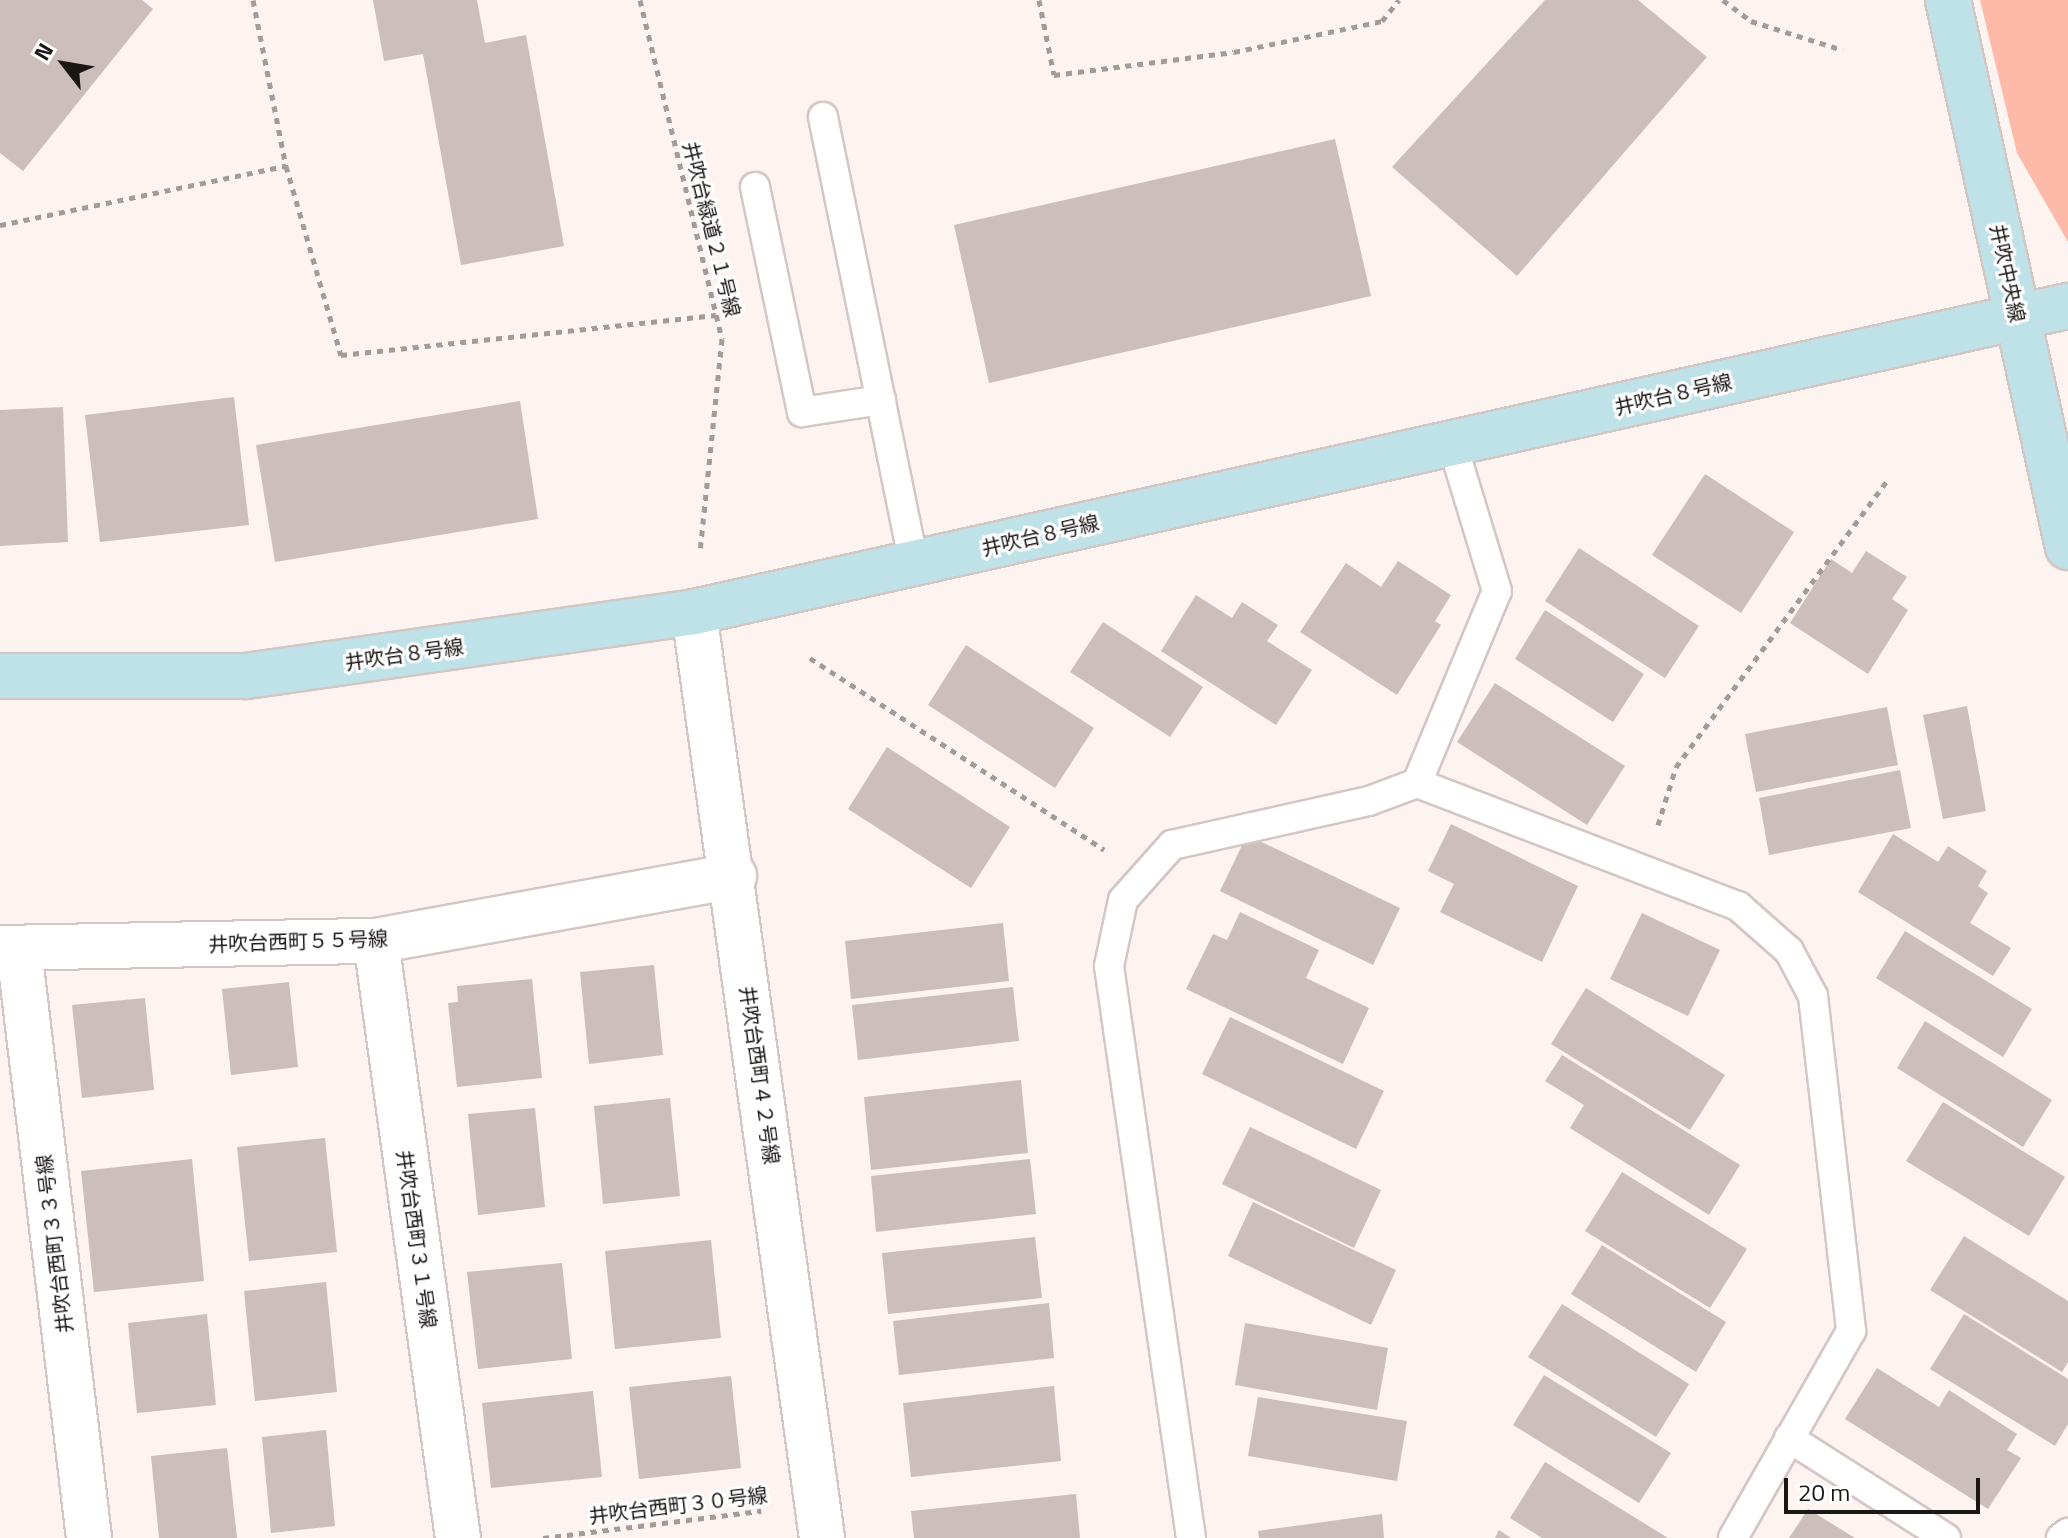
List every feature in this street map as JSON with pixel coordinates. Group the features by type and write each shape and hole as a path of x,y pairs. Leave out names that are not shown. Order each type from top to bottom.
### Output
{"street":[{"name":"井吹中央線","path":"1948,0 2068,547"},
{"name":"井吹台８号線","path":"0,676 246,676 694,612 2068,306"},
{"name":"井吹台西町４２号線","path":"694,612 734,876 820,1521"},
{"name":"井吹台西町５５号線","path":"10,949 376,941 734,876"},
{"name":"井吹台西町３１号線","path":"376,941 458,1538"},
{"name":"井吹台西町３３号線","path":"10,949 89,1538"}],"lane":[{"path":"823,117 914,563"},
{"path":"755,187 802,412 881,400"},
{"path":"1417,783 1497,591 1452,443"},
{"path":"1191,1538 1109,966 1123,900 1172,845 1369,801 1417,783 1738,906 1789,951 1813,996 1851,1331 1733,1538"},
{"path":"1789,1438 1946,1538"},
{"path":"2061,1538 2068,1533"}],"path":[{"path":"253,0 286,166 341,355 716,315"},
{"name":"井吹台緑道２１号線","path":"640,0 722,339 694,612"},
{"path":"1039,0 1054,75 1234,52 1382,21 1399,0"},
{"path":"1723,0 1751,21 1843,50"},
{"path":"0,225 286,166"},
{"path":"1645,870 1676,767 1886,482"},
{"path":"810,658 1145,877"},
{"name":"井吹台西町３０号線","path":"543,1538 820,1521"}],"shaded area":[{"path":"1980,0 2068,0 2068,242 2017,153"}],"building":[{"path":"0,0 142,0 153,9 23,171 0,153"},
{"path":"373,0 477,0 485,43 526,35 564,246 461,265 423,54 384,61"},
{"path":"1545,0 1638,0 1707,57 1517,276 1392,167"},
{"path":"1335,139 1371,296 989,383 954,225"},
{"path":"234,397 249,525 100,542 85,415"},
{"path":"520,401 538,519 275,562 256,445"},
{"path":"63,407 68,542 0,546 0,410"},
{"path":"1705,474 1794,532 1741,613 1652,555"},
{"path":"1579,548 1699,626 1665,678 1545,601"},
{"path":"1866,551 1907,577 1892,599 1908,610 1868,674 1790,623 1831,559 1852,573"},
{"path":"1398,561 1451,595 1435,621 1441,625 1397,695 1300,632 1346,563 1381,587"},
{"path":"1196,595 1232,618 1242,602 1278,625 1267,641 1312,670 1276,725 1161,651"},
{"path":"1545,610 1644,674 1613,722 1515,659"},
{"path":"1103,622 1203,687 1170,737 1070,672"},
{"path":"966,645 1094,728 1055,788 928,705"},
{"path":"1495,683 1625,766 1587,825 1457,742"},
{"path":"1967,706 1986,811 1943,819 1923,715"},
{"path":"1887,707 1898,765 1756,792 1745,734"},
{"path":"887,747 1010,827 971,888 848,809"},
{"path":"1900,770 1911,828 1769,855 1759,798"},
{"path":"1451,824 1578,886 1542,962 1440,912 1454,884 1428,871"},
{"path":"1893,834 1938,862 1948,846 1987,871 1978,886 1988,893 1970,923 2011,948 1993,976 1858,892"},
{"path":"1247,835 1400,908 1373,965 1220,891"},
{"path":"1240,912 1319,950 1306,978 1369,1008 1343,1064 1186,989 1213,934 1227,940"},
{"path":"1642,913 1720,950 1688,1016 1610,979"},
{"path":"1003,923 1009,981 851,999 845,941"},
{"path":"1905,931 2032,1009 2003,1057 1876,978"},
{"path":"654,965 663,1055 589,1064 580,972"},
{"path":"532,979 542,1078 457,1087 448,1003 458,1002 457,986"},
{"path":"289,982 298,1067 231,1075 222,989"},
{"path":"1013,987 1019,1041 858,1060 852,1005"},
{"path":"1586,988 1725,1075 1690,1130 1551,1044"},
{"path":"145,998 154,1090 82,1098 72,1005"},
{"path":"1230,1017 1384,1091 1356,1149 1202,1074"},
{"path":"1925,1021 2052,1100 2023,1147 1897,1068"},
{"path":"1562,1055 1740,1165 1709,1215 1570,1128 1584,1105 1545,1081"},
{"path":"1021,1080 1028,1153 871,1170 864,1097"},
{"path":"670,1098 680,1196 603,1204 594,1106"},
{"path":"1943,1102 2065,1177 2029,1236 1906,1161"},
{"path":"535,1108 545,1207 478,1215 468,1114"},
{"path":"1250,1127 1381,1190 1354,1248 1222,1184"},
{"path":"325,1138 337,1252 249,1261 237,1147"},
{"path":"192,1159 204,1281 94,1292 81,1171"},
{"path":"1030,1159 1036,1214 876,1232 871,1176"},
{"path":"1622,1172 1747,1249 1710,1308 1585,1231"},
{"path":"1253,1202 1396,1270 1371,1325 1228,1256"},
{"path":"1964,1236 2068,1301 2068,1362 2062,1372 1930,1290"},
{"path":"1035,1237 1042,1298 888,1314 882,1253"},
{"path":"711,1240 721,1338 615,1349 605,1251"},
{"path":"1602,1245 1726,1322 1696,1372 1571,1294"},
{"path":"562,1263 572,1359 478,1369 467,1272"},
{"path":"326,1282 337,1392 255,1401 244,1291"},
{"path":"1049,1303 1054,1358 899,1375 893,1321"},
{"path":"1562,1304 1689,1384 1656,1437 1528,1357"},
{"path":"207,1314 216,1405 137,1413 128,1323"},
{"path":"1964,1314 2068,1379 2068,1424 2055,1446 1930,1369"},
{"path":"1245,1323 1388,1348 1377,1410 1235,1385"},
{"path":"1877,1368 1939,1407 1949,1390 2017,1434 2007,1450 2021,1458 1988,1509 1845,1419"},
{"path":"1544,1375 1671,1453 1639,1503 1513,1425"},
{"path":"731,1376 741,1468 639,1479 629,1387"},
{"path":"1054,1386 1061,1461 911,1477 903,1403"},
{"path":"593,1391 602,1477 491,1488 482,1403"},
{"path":"1258,1397 1407,1421 1397,1481 1248,1456"},
{"path":"326,1430 335,1526 271,1533 262,1437"},
{"path":"227,1448 237,1538 159,1538 151,1456"},
{"path":"1545,1462 1668,1538 1542,1538 1510,1518"},
{"path":"1076,1494 1080,1538 914,1538 911,1511"},
{"path":"1808,1509 1855,1538 1789,1538"},
{"path":"1382,1514 1384,1538 1259,1538 1258,1531"},
{"path":"1499,1530 1511,1538 1495,1538"}]}
